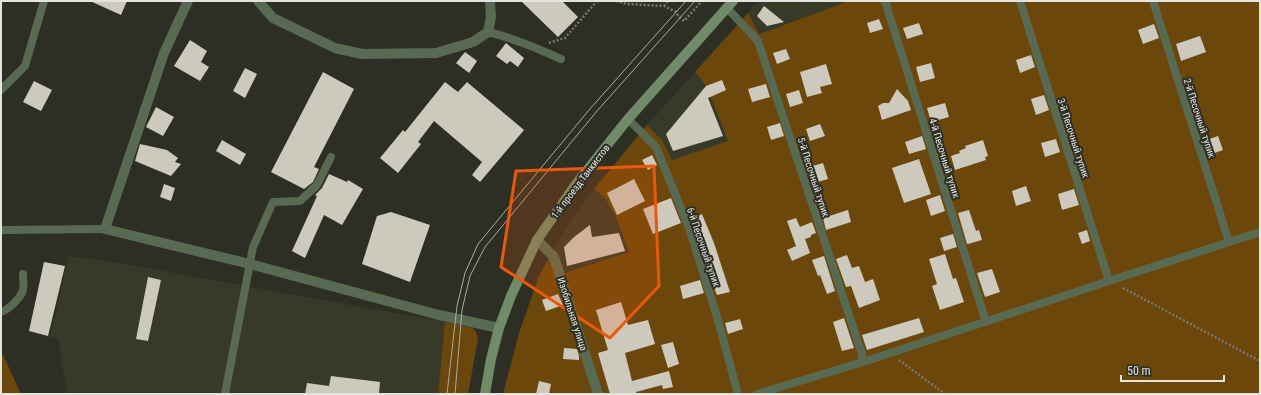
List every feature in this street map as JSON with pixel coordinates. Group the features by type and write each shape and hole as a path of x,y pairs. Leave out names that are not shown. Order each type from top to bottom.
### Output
{"main road":[{"name":"1-й проезд Танкистов","path":"485,394 491,359 500,328 511,296 537,240 576,184 628,119 730,4"}],"street":[{"path":"188,1 164,53 105,229 250,264 439,315 500,328"},
{"path":"258,1 273,18 335,48 362,54 436,53 473,42 488,32 491,17 490,1"},
{"name":"Изобильная улица","path":"537,240 554,257 598,394"}],"lane":[{"path":"1,90 25,66 44,1"},
{"name":"4-й Песочный тупик","path":"885,1 986,322"},
{"name":"3-й Песочный тупик","path":"1020,1 1109,281"},
{"name":"2-й Песочный тупик","path":"1152,1 1229,242"},
{"name":"5-й Песочный тупик","path":"730,4 758,41 862,354 863,362"},
{"path":"488,32 503,35 561,59"},
{"name":"6-й Песочный тупик","path":"628,119 656,147 689,228 718,320 738,394"},
{"path":"225,394 253,247 273,202 300,202 317,185 331,157"},
{"path":"1,230 105,229"},
{"path":"758,394 863,362 1260,232"},
{"path":"1,312 6,311 12,306 23,291 23,274"}],"path":[{"path":"536,48 564,38 597,2 600,1"},
{"path":"616,1 627,4 664,6 676,12 684,21 702,1"},
{"path":"664,6 668,1"},
{"path":"1109,281 1260,361"},
{"path":"896,359 945,394"}],"highlighted area":[{"path":"654,166 659,286 610,338 501,267 516,171"}],"shaded area":[{"path":"758,1 848,1 758,34 748,13"},
{"path":"848,1 1260,1 1260,394 503,394 519,333 539,276 554,249 557,252 565,273 629,252 616,217 605,198 594,189 647,125 662,140 672,160 728,141 707,87 695,72 748,13 759,34"},
{"path":"695,72 707,87 728,141 672,161 662,140 647,125"},
{"path":"594,189 605,198 616,217 629,252 565,273 557,252 554,249 569,223"},
{"path":"69,256 113,262 445,322 438,394 67,394 58,338 50,337"},
{"path":"445,322 473,328 476,332 478,339 468,394 438,394"},
{"path":"1,353 4,357 21,394 1,394"}],"building":[{"path":"90,1 127,1 121,15"},
{"path":"521,1 562,1 578,17 558,37"},
{"path":"764,6 784,22 767,26 757,16"},
{"path":"879,19 883,29 870,33 867,23"},
{"path":"919,23 923,34 907,39 903,28"},
{"path":"1154,24 1159,38 1143,44 1138,30"},
{"path":"1200,36 1206,52 1181,61 1176,44"},
{"path":"190,40 207,51 201,62 209,67 200,81 174,66"},
{"path":"506,43 524,58 518,67 510,61 507,64 496,56"},
{"path":"786,49 790,59 777,64 773,53"},
{"path":"465,52 477,61 469,73 456,63"},
{"path":"1031,55 1035,67 1020,73 1016,60"},
{"path":"931,63 935,78 920,82 916,67"},
{"path":"826,64 832,84 820,87 822,93 807,97 800,72"},
{"path":"245,68 257,74 245,98 233,91"},
{"path":"323,72 354,89 314,167 319,169 313,182 304,189 271,172"},
{"path":"722,80 726,90 708,98 723,136 673,151 666,134 706,86"},
{"path":"34,81 52,90 41,111 23,102"},
{"path":"445,82 458,92 467,82 524,130 480,182 472,175 482,162 434,121 418,142 421,144 398,173 380,158 403,130 405,132"},
{"path":"766,84 770,97 752,102 748,89"},
{"path":"897,89 908,101 911,110 882,120 878,106 883,103 889,103"},
{"path":"799,90 803,103 790,107 786,94"},
{"path":"1044,95 1049,110 1036,115 1031,99"},
{"path":"945,103 949,117 931,122 927,108"},
{"path":"156,107 174,117 163,136 146,127"},
{"path":"780,123 784,136 771,140 767,127"},
{"path":"820,124 825,136 810,141 806,129"},
{"path":"922,136 926,149 909,154 905,142"},
{"path":"1218,136 1223,150 1209,155 1204,141"},
{"path":"1056,139 1060,152 1045,157 1041,143"},
{"path":"222,140 246,154 240,165 216,151"},
{"path":"983,140 988,156 985,157 986,160 955,170 951,156 960,153 959,151 966,148 965,146"},
{"path":"140,144 167,150 178,158 175,162 181,164 171,176 135,161"},
{"path":"652,155 657,165 648,170 642,160"},
{"path":"919,159 931,194 904,203 892,168"},
{"path":"823,163 828,179 814,183 809,167"},
{"path":"329,174 347,182 348,180 363,189 342,225 324,215 305,258 292,251 317,196 315,195 322,188"},
{"path":"634,179 645,201 617,215 607,193"},
{"path":"164,184 175,188 171,201 160,197"},
{"path":"1026,186 1031,201 1016,206 1012,191"},
{"path":"1074,189 1079,205 1062,210 1058,194"},
{"path":"940,195 945,211 931,216 926,200"},
{"path":"671,198 681,223 653,234 643,209"},
{"path":"848,210 851,222 826,230 823,218"},
{"path":"969,210 976,231 979,230 982,240 967,244 958,213"},
{"path":"391,212 430,225 410,282 362,264 377,216"},
{"path":"702,214 714,243 730,292 717,295 710,277 712,277 692,220"},
{"path":"796,218 800,227 812,222 816,233 805,239 810,253 792,261 787,250 796,246 787,221"},
{"path":"590,225 592,237 619,233 625,251 567,266 564,247"},
{"path":"1087,230 1090,241 1082,244 1078,233"},
{"path":"953,234 957,247 944,251 940,238"},
{"path":"945,254 953,279 956,278 964,302 940,310 932,286 937,284 929,259"},
{"path":"847,255 852,268 859,266 865,282 873,279 880,300 859,308 851,286 846,287 836,259"},
{"path":"824,256 835,291 827,294 820,275 818,276 812,260"},
{"path":"44,262 65,266 48,336 29,331"},
{"path":"992,269 1000,292 985,297 977,273"},
{"path":"148,277 161,280 148,341 136,339"},
{"path":"700,280 704,293 683,299 680,286"},
{"path":"558,294 563,305 546,311 542,300"},
{"path":"621,302 628,325 648,320 655,344 625,353 632,381 669,371 673,387 663,389 662,385 636,392 636,394 610,394 598,353 608,350 596,310"},
{"path":"844,318 854,348 842,351 833,322"},
{"path":"919,318 924,332 867,350 862,335"},
{"path":"740,319 743,329 728,334 725,323"},
{"path":"673,342 679,364 668,368 661,345"},
{"path":"564,348 577,349 579,360 563,359"},
{"path":"331,376 380,382 379,394 305,394 307,383 329,386"},
{"path":"539,381 551,384 549,394 536,394"}],"tram line":[{"path":"447,394 457,306 465,273 478,244 589,110 686,1"},
{"path":"455,394 462,310 470,276 485,247 597,111 695,1"}]}
